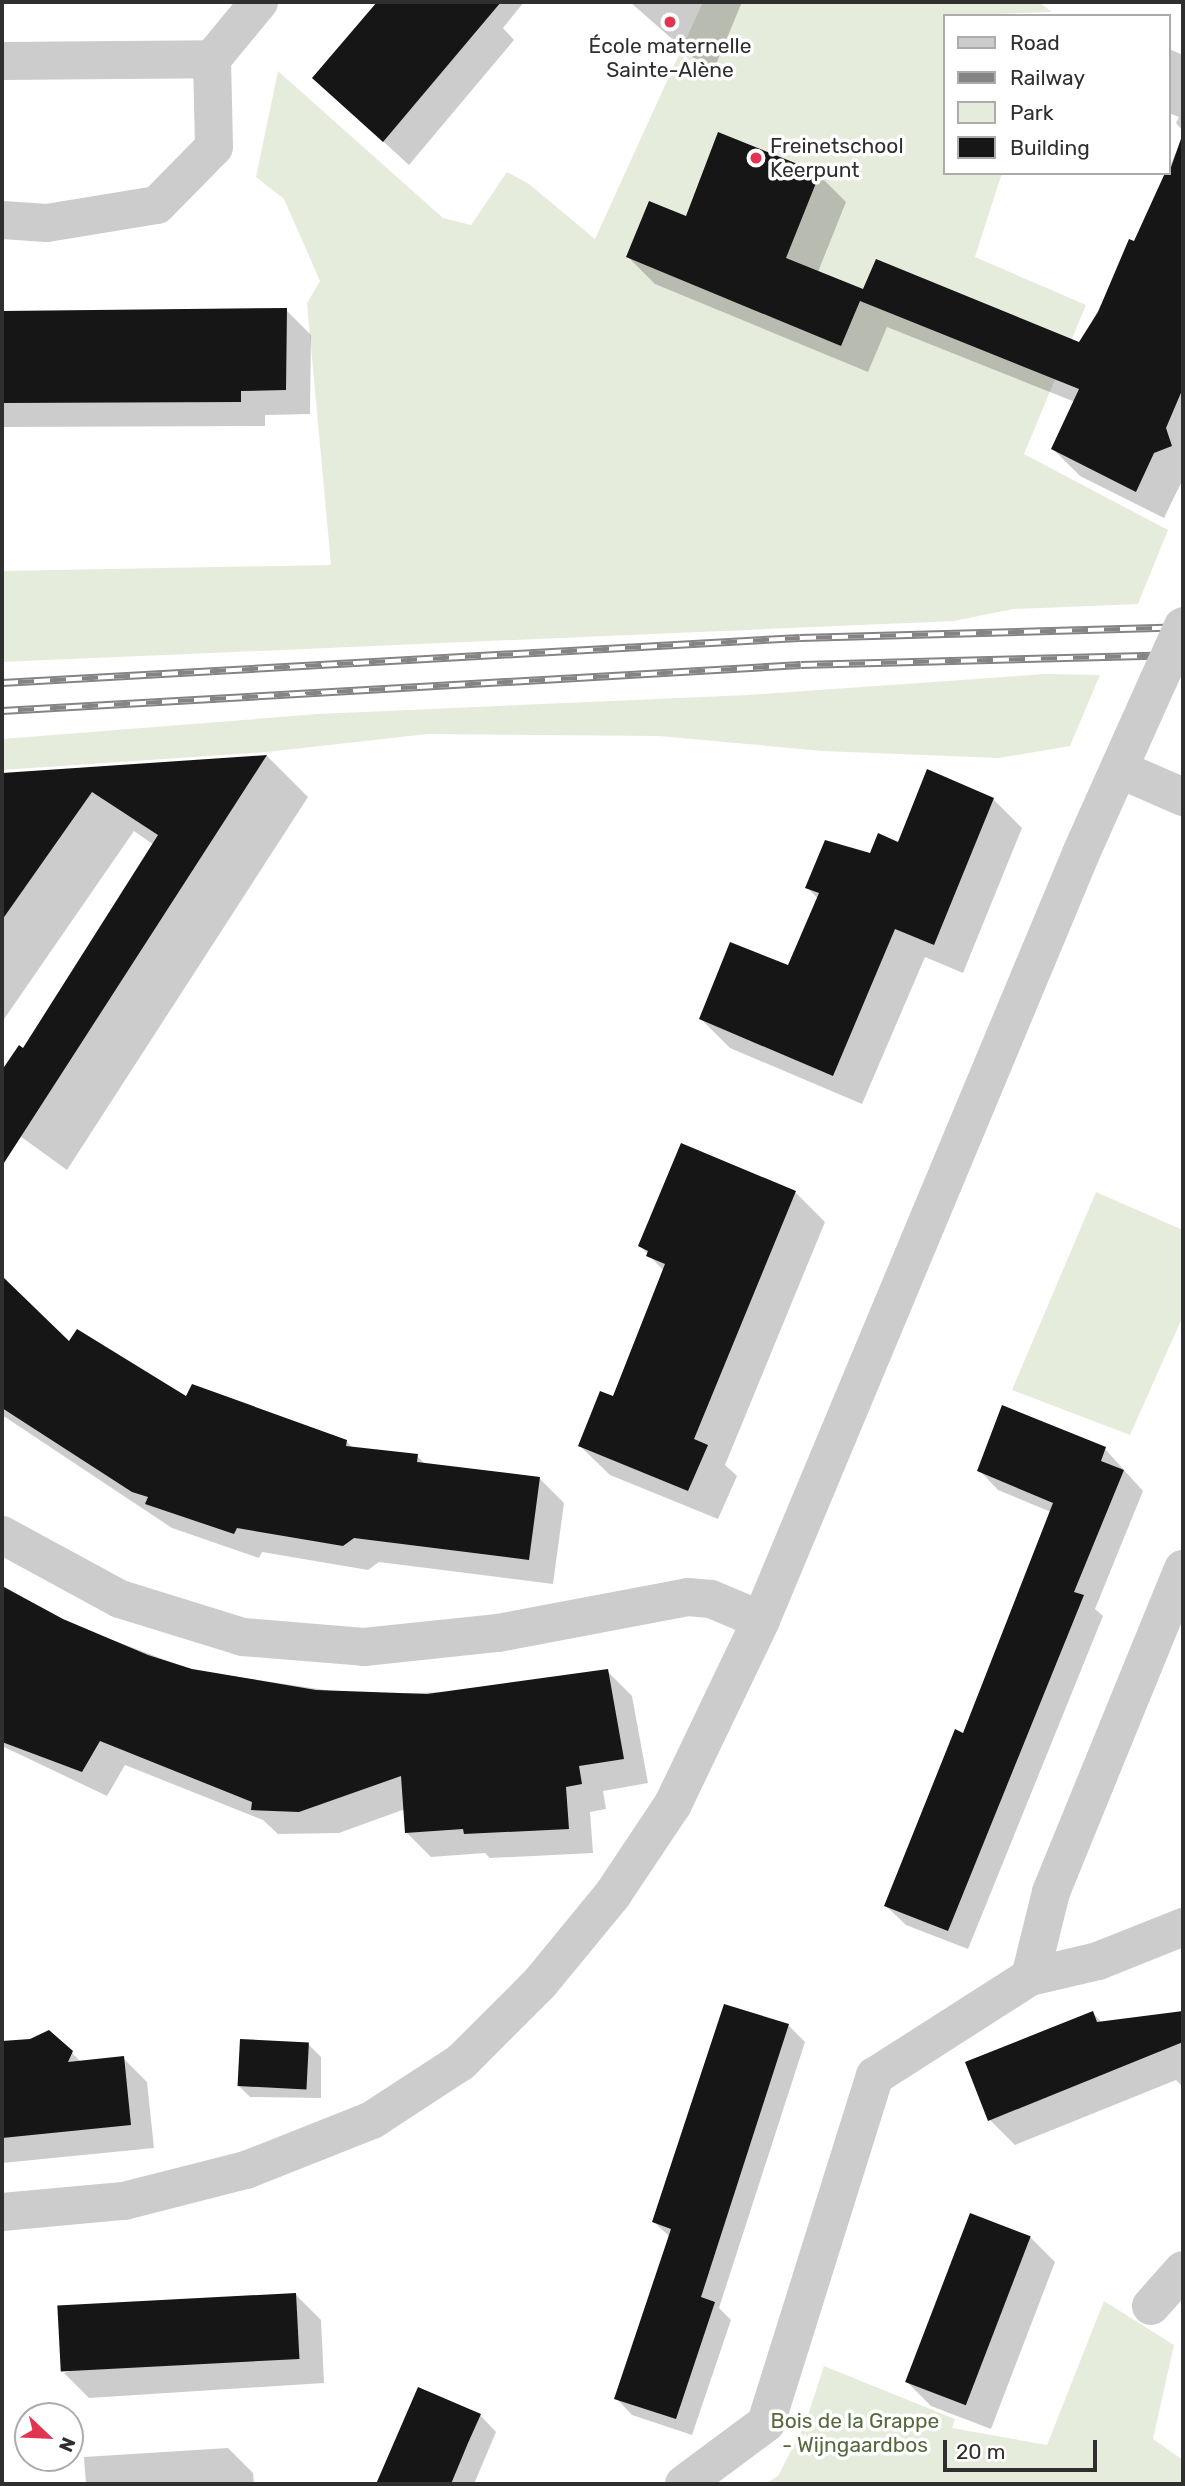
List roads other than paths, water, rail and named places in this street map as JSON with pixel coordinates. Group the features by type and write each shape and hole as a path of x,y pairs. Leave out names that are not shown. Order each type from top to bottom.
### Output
{"street":[{"path":"2,219 47,223 157,205 214,147 212,59 259,2"},
{"path":"2,61 212,59"},
{"path":"2,2212 124,2201 246,2170 372,2120 461,2062 540,1983 613,1894 673,1804 761,1620 1119,769 1183,626"},
{"path":"1119,769 1183,797"},
{"path":"2,1535 120,1599 243,1637 364,1647 498,1633 688,1597 711,1599 761,1620"},
{"path":"1030,1977 1051,1892 1183,1569"},
{"path":"684,2484 766,2423 875,2076 1030,1977 1098,1961 1183,1927"},
{"path":"1151,2306 1183,2270"}],"railway":[{"path":"2,683 800,638 1183,627"},
{"path":"2,711 801,665 1183,655"}],"place":[{"name":"École maternelle Sainte-Alène","path":"670,22"},
{"name":"Freinetschool Keerpunt","path":"756,158"}],"park label":[{"name":"Bois de la Grappe - Wijngaardbos","path":"855,2433"}]}
